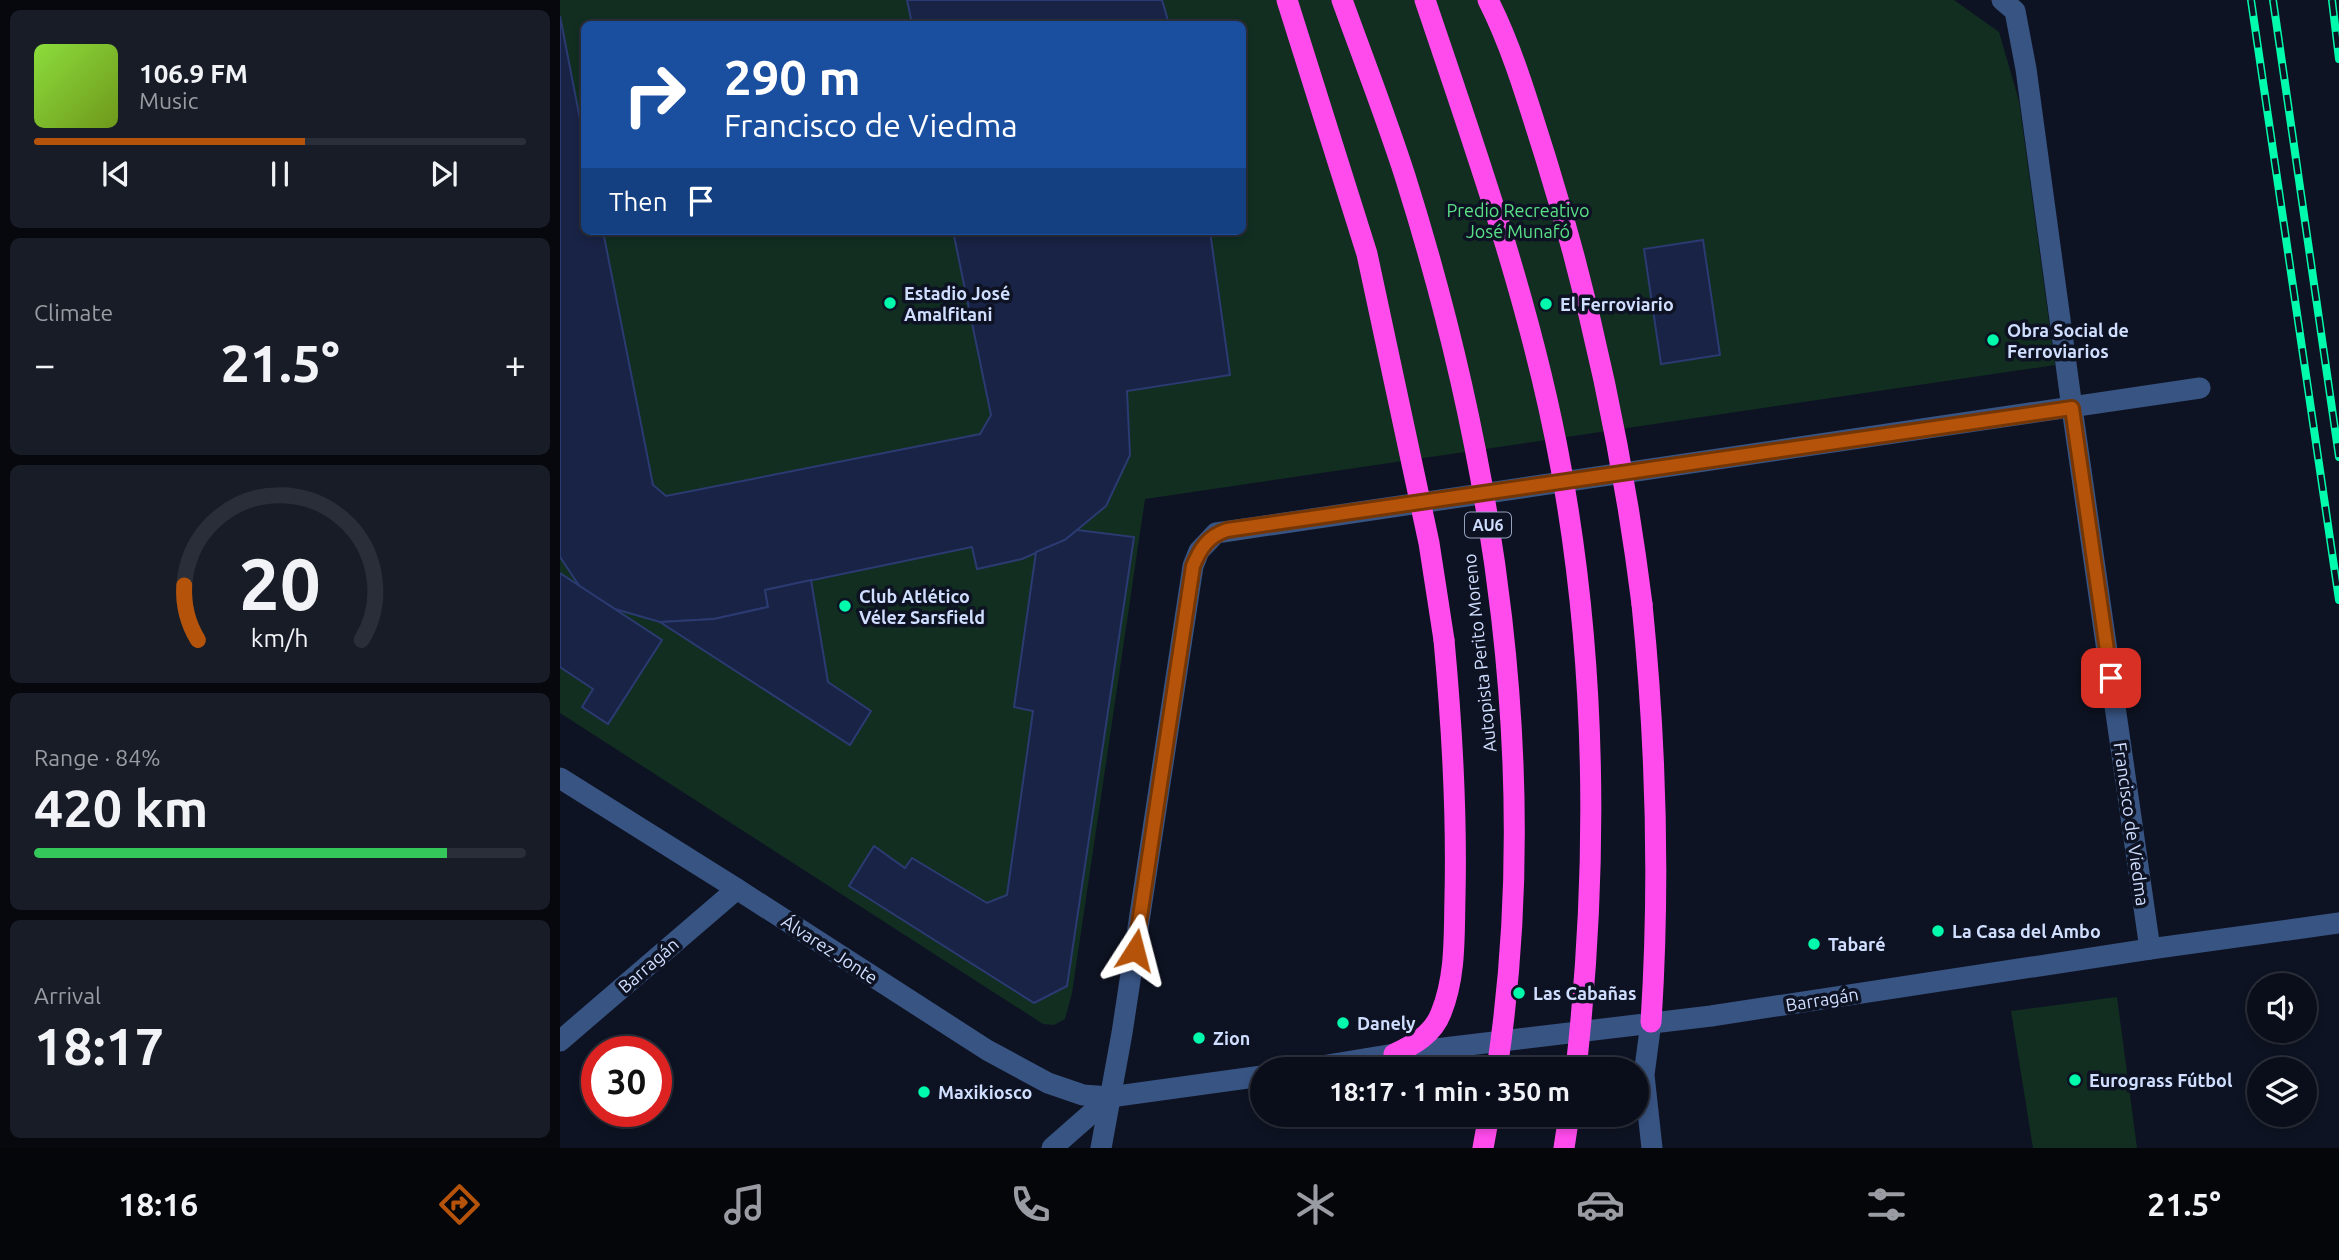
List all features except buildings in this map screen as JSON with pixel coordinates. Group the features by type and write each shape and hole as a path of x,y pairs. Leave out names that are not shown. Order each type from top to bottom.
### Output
{"highway":[{"path":"1287,0 1367,254 1429,543 1444,640 1457,819 1454,966 1441,1015 1415,1045 1394,1054"},
{"name":"Autopista Perito Moreno","path":"1342,0 1404,174 1429,256 1477,454 1494,565 1506,664 1512,750 1513,825 1508,963 1498,1057"},
{"path":"1425,0 1488,184 1516,280 1561,468 1575,561 1587,696 1591,812 1588,950 1577,1057"},
{"path":"1488,0 1532,116 1561,206 1615,428 1642,604 1654,766 1655,928 1651,1022"},
{"path":"1483,1148 1487,1127"},
{"path":"1564,1148 1567,1127"}],"street":[{"name":"Francisco de Viedma","path":"2013,4 2026,69 2150,948"},
{"path":"1101,1148 1122,1033 1193,566 1199,551 1216,533 2200,388"},
{"name":"Álvarez Jonte","path":"560,778 1019,1069 1083,1095 1110,1097"},
{"name":"Barragán","path":"560,1041 737,889"},
{"name":"Barragán","path":"1376,1057 1736,1012 2150,948 2339,923"},
{"path":"1651,1022 1644,1075 1652,1148"},
{"path":"1052,1148 1110,1097 1250,1078"}],"green space":[{"name":"Predio Recreativo José Munafó","path":"560,0 1954,0 1999,32 2019,101 2055,365 1145,499 1072,993 1065,1019 1054,1025 1043,1024 560,713"},
{"name":"Eurograss Fútbol","path":"2117,997 2137,1148 2033,1148 2011,1011"}],"railway":[{"path":"2251,0 2339,600"},
{"path":"2273,0 2339,457"},
{"path":"2332,0 2339,59"}],"place":[{"name":"Estadio José Amalfitani","path":"890,303"},
{"name":"El Ferroviario","path":"1546,304"},
{"name":"Obra Social de Ferroviarios","path":"1993,340"},
{"name":"Club Atlético Vélez Sarsfield","path":"845,606"},
{"name":"La Casa del Ambo","path":"1938,931"},
{"name":"Tabaré","path":"1814,944"},
{"name":"Las Cabañas","path":"1519,993"},
{"name":"Danely","path":"1343,1023"},
{"name":"Zion","path":"1199,1038"},
{"name":"Eurograss Fútbol","path":"2075,1080"},
{"name":"Maxikiosco","path":"924,1092"}],"route":[{"path":"1135,950 1193,566 1199,551 1216,533 2072,408 2111,678"}]}
